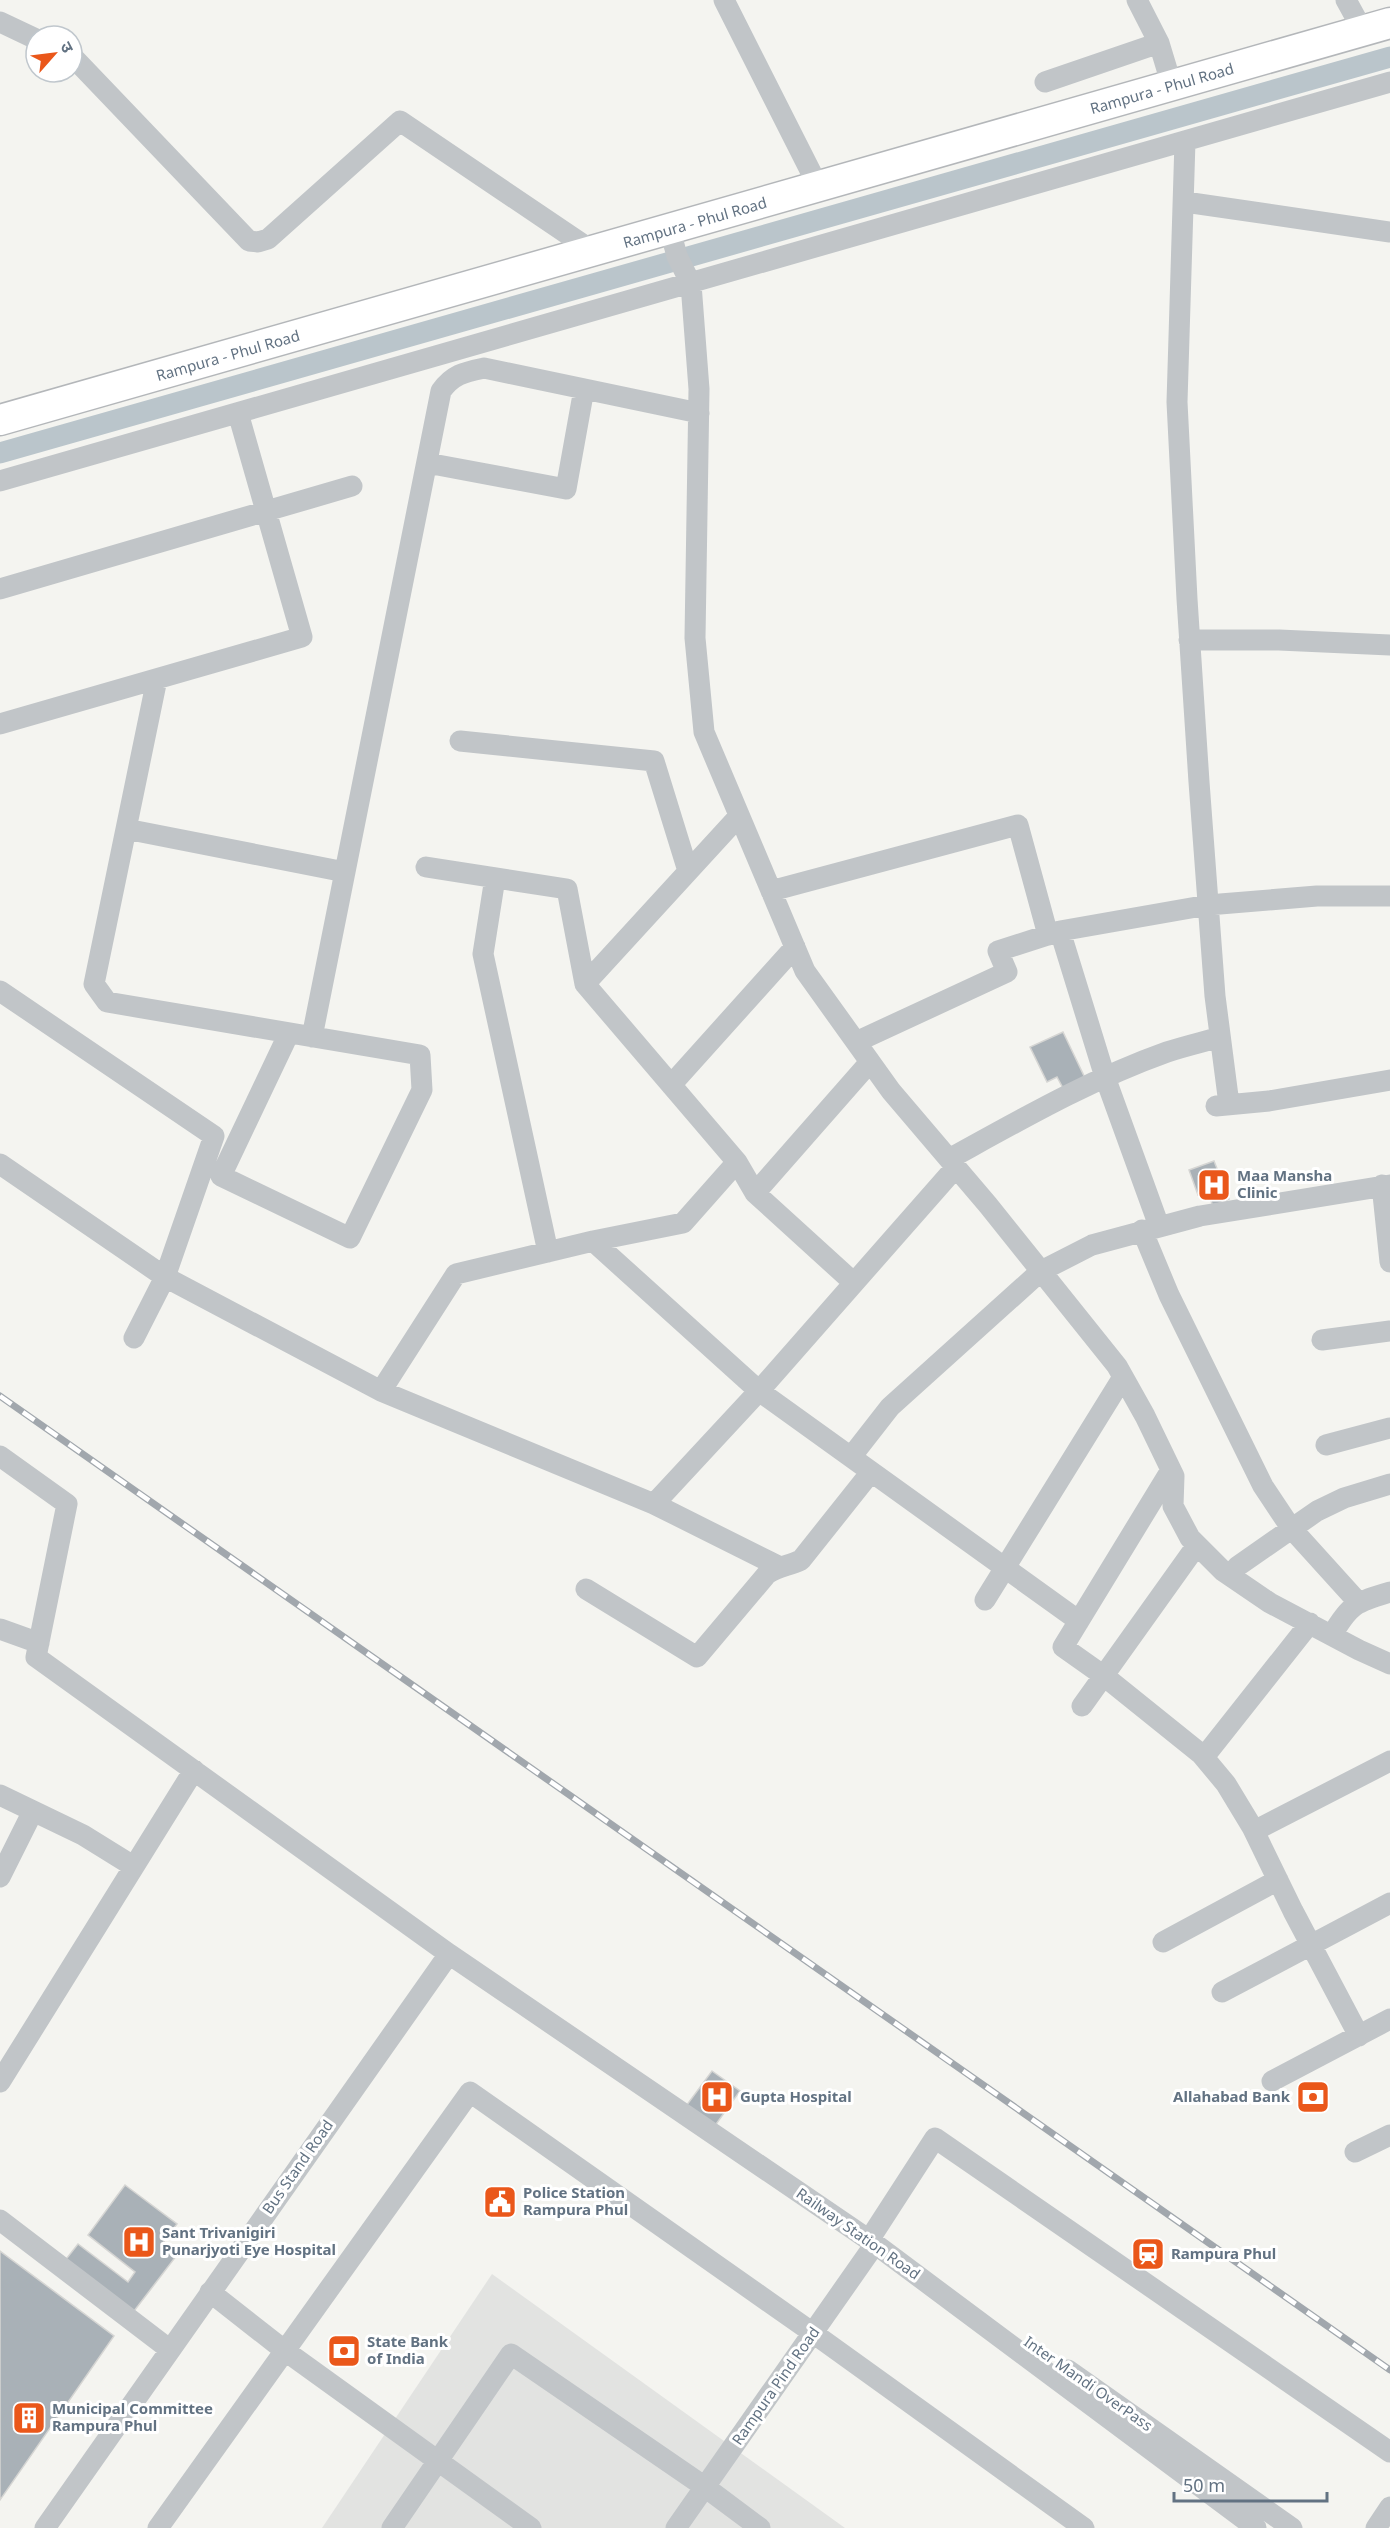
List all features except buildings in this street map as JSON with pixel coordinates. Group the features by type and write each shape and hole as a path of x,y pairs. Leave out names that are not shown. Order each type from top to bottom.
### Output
{"highway":[{"name":"Rampura - Phul Road","path":"0,420 594,252 673,243 819,188 1376,27"}],"street":[{"path":"724,0 819,188"},
{"path":"1137,0 1159,43 1172,86"},
{"path":"1346,0 1376,27"},
{"path":"0,22 24,33"},
{"path":"1045,82 1159,43"},
{"path":"84,69 249,241 258,242 268,239 400,121 594,252"},
{"path":"0,481 689,281 1390,82"},
{"path":"1185,141 1185,202 1177,402 1189,639 1220,1037 1222,1105 1269,1101 1390,1080"},
{"path":"1185,202 1390,232"},
{"path":"673,243 689,281 699,412 695,638 704,732 805,971 891,1090 1041,1270 1117,1366 1174,1476 1173,1506 1190,1538 1230,1575 1270,1603 1390,1664"},
{"path":"312,1037 441,391 449,380 459,374 484,368 699,412"},
{"path":"427,463 566,489 584,389"},
{"path":"0,724 302,637 238,413"},
{"path":"0,589 352,486"},
{"path":"1189,639 1390,645"},
{"path":"157,679 94,984 107,1002 420,1055 422,1090 350,1238 220,1176 289,1033"},
{"path":"460,741 654,761 688,871"},
{"path":"585,984 739,816"},
{"path":"771,891 1018,825 1105,1077 1168,1295 1263,1486 1291,1528 1358,1602"},
{"path":"126,829 345,872"},
{"path":"426,867 567,889 585,984 737,1162 755,1193 854,1283"},
{"path":"495,878 483,954 548,1252"},
{"path":"856,1042 1007,972 998,951 1054,933 1208,905 1317,896 1390,896"},
{"path":"671,1085 795,947"},
{"path":"0,992 214,1136 165,1277 134,1338"},
{"path":"654,1504 759,1391 854,1283 952,1163 1031,1114 1105,1077 1167,1052 1220,1037"},
{"path":"755,1193 870,1062"},
{"path":"381,1391 456,1274 593,1241 683,1223 737,1162"},
{"path":"0,1164 165,1277 381,1391 654,1504 778,1566 789,1566 801,1560 871,1472"},
{"path":"850,1457 890,1407 1041,1270 1092,1245 1200,1216 1386,1185 1390,1262"},
{"path":"593,1241 759,1391 1079,1621"},
{"path":"1322,1340 1390,1330"},
{"path":"985,1600 1123,1377"},
{"path":"1326,1445 1390,1428"},
{"path":"0,1456 67,1504 39,1643 0,1629"},
{"path":"1171,1470 1063,1647 1104,1676 1204,1757 1226,1784 1254,1831 1359,2036"},
{"path":"1230,1575 1238,1566 1317,1511 1344,1498 1390,1484"},
{"path":"1082,1706 1197,1545"},
{"path":"586,1589 697,1657 767,1574 778,1566"},
{"path":"1332,1635 1345,1614 1358,1602 1390,1592"},
{"path":"1204,1757 1310,1623"},
{"name":"Railway Station Road","path":"39,1643 36,1656 449,1954 877,2241 1256,2528"},
{"path":"1254,1831 1390,1761"},
{"path":"0,2082 194,1770"},
{"path":"0,1795 83,1835 133,1866"},
{"path":"0,1877 33,1811"},
{"path":"1163,1942 1278,1880"},
{"path":"1222,1992 1390,1903"},
{"name":"Bus Stand Road","path":"45,2528 449,1954"},
{"path":"1272,2081 1390,2019"},
{"path":"158,2528 470,2092 813,2333 1084,2528"},
{"path":"1355,2152 1390,2135"},
{"name":"Rampura Pind Road","path":"676,2528 877,2241 935,2138 1390,2452"},
{"path":"0,2220 169,2349"},
{"name":"Inter Mandi OverPass","path":"877,2241 1046,2355 1292,2528"},
{"path":"210,2292 284,2350 531,2528"},
{"path":"392,2528 511,2354 705,2487 760,2528"},
{"path":"1376,2528 1390,2507"}],"shaded area":[{"path":"492,2274 845,2528 322,2528"}],"waterway":[{"path":"0,453 1390,57"}],"railway":[{"path":"0,1396 1390,2370"}],"place":[{"name":"Maa Mansha Clinic","path":"1214,1185"},
{"name":"Gupta Hospital","path":"717,2097"},
{"name":"Allahabad Bank","path":"1313,2097"},
{"name":"Police Station Rampura Phul","path":"500,2202"},
{"name":"Sant Trivanigiri Punarjyoti Eye Hospital","path":"139,2242"},
{"name":"Rampura Phul","path":"1148,2254"},
{"name":"State Bank of India","path":"344,2351"},
{"name":"Municipal Committee Rampura Phul","path":"29,2418"}]}
